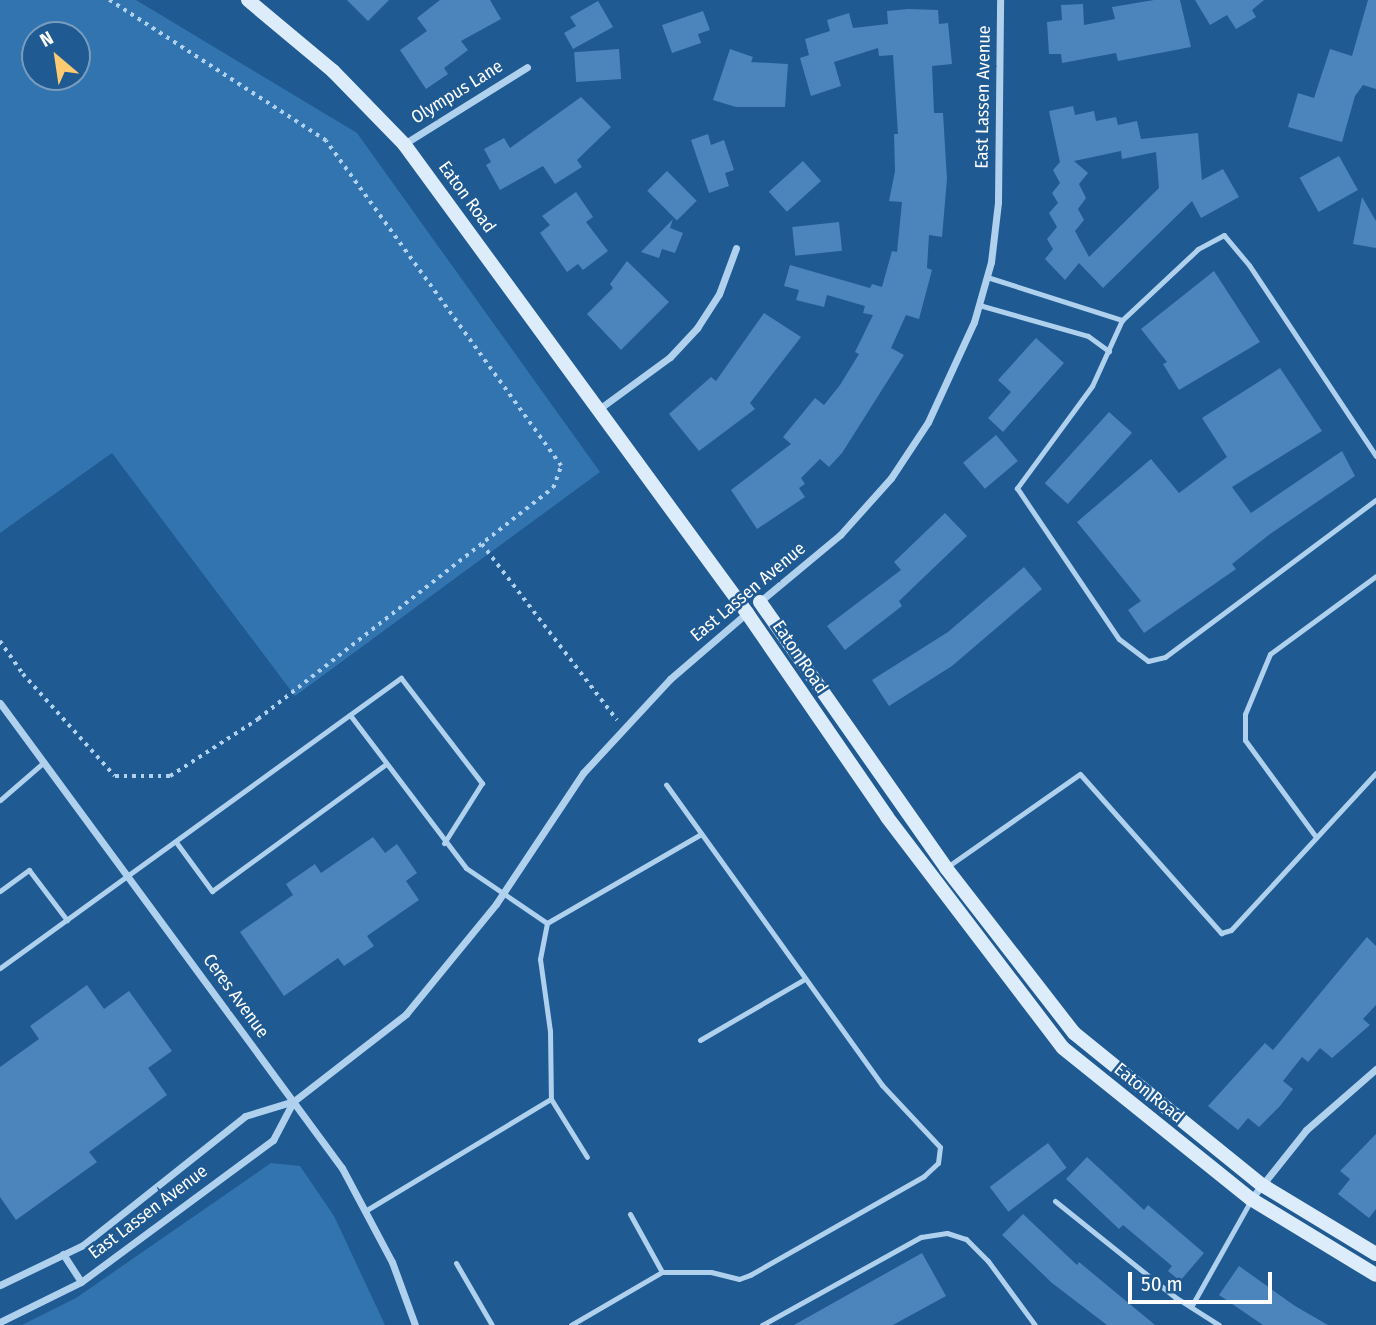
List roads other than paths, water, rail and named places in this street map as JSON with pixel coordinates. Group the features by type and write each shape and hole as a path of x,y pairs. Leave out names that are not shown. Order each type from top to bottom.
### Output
{"street":[{"name":"East Lassen Avenue","path":"0,1285 64,1254 125,1215 245,1116 294,1101 406,1014 504,892 583,773 670,679 840,535 891,478 928,422 979,304 987,277 998,202 1000,0"},
{"name":"Eaton Road","path":"251,1 333,71 404,145 747,613 933,877 1063,1048 1251,1199 1376,1275"},
{"name":"Olympus Lane","path":"404,145 527,67"},
{"path":"599,409 670,357 697,328 719,294 736,248"},
{"path":"760,601 946,868 1074,1033 1262,1185 1376,1254"},
{"name":"Ceres Avenue","path":"0,703 342,1168 392,1262 415,1325"},
{"path":"1251,1199 1306,1130 1376,1069"},
{"name":"East Lassen Avenue","path":"0,1322 81,1282 273,1140 294,1101"},
{"path":"64,1254 81,1282"}],"lane":[{"path":"1376,456 1249,265 1224,235 1170,272 1122,320 1109,351 1077,408 1017,488 1119,639 1141,659 1165,657 1376,500"},
{"path":"987,277 1122,320"},
{"path":"979,304 1088,336 1109,351"},
{"path":"1316,837 1245,740 1245,713 1270,654 1376,576"},
{"path":"0,968 401,678 482,783 444,843"},
{"path":"350,715 444,843 466,868 547,923"},
{"path":"0,800 44,762"},
{"path":"176,842 212,891 386,764"},
{"path":"933,877 1080,774 1221,933 1231,930 1376,773"},
{"path":"570,1325 662,1272 711,1272 739,1279 750,1275 924,1176 938,1163 940,1147 882,1085 666,784"},
{"path":"587,1157 551,1099 550,1031 540,959 547,923 701,834"},
{"path":"0,891 29,870 67,920"},
{"path":"700,1040 805,979"},
{"path":"365,1211 551,1099"},
{"path":"1191,1307 1251,1199"},
{"path":"1055,1201 1191,1307 1219,1325"},
{"path":"630,1214 662,1272"},
{"path":"762,1325 921,1237 947,1233 966,1239 988,1261 1035,1325"},
{"path":"456,1263 492,1325"}]}
